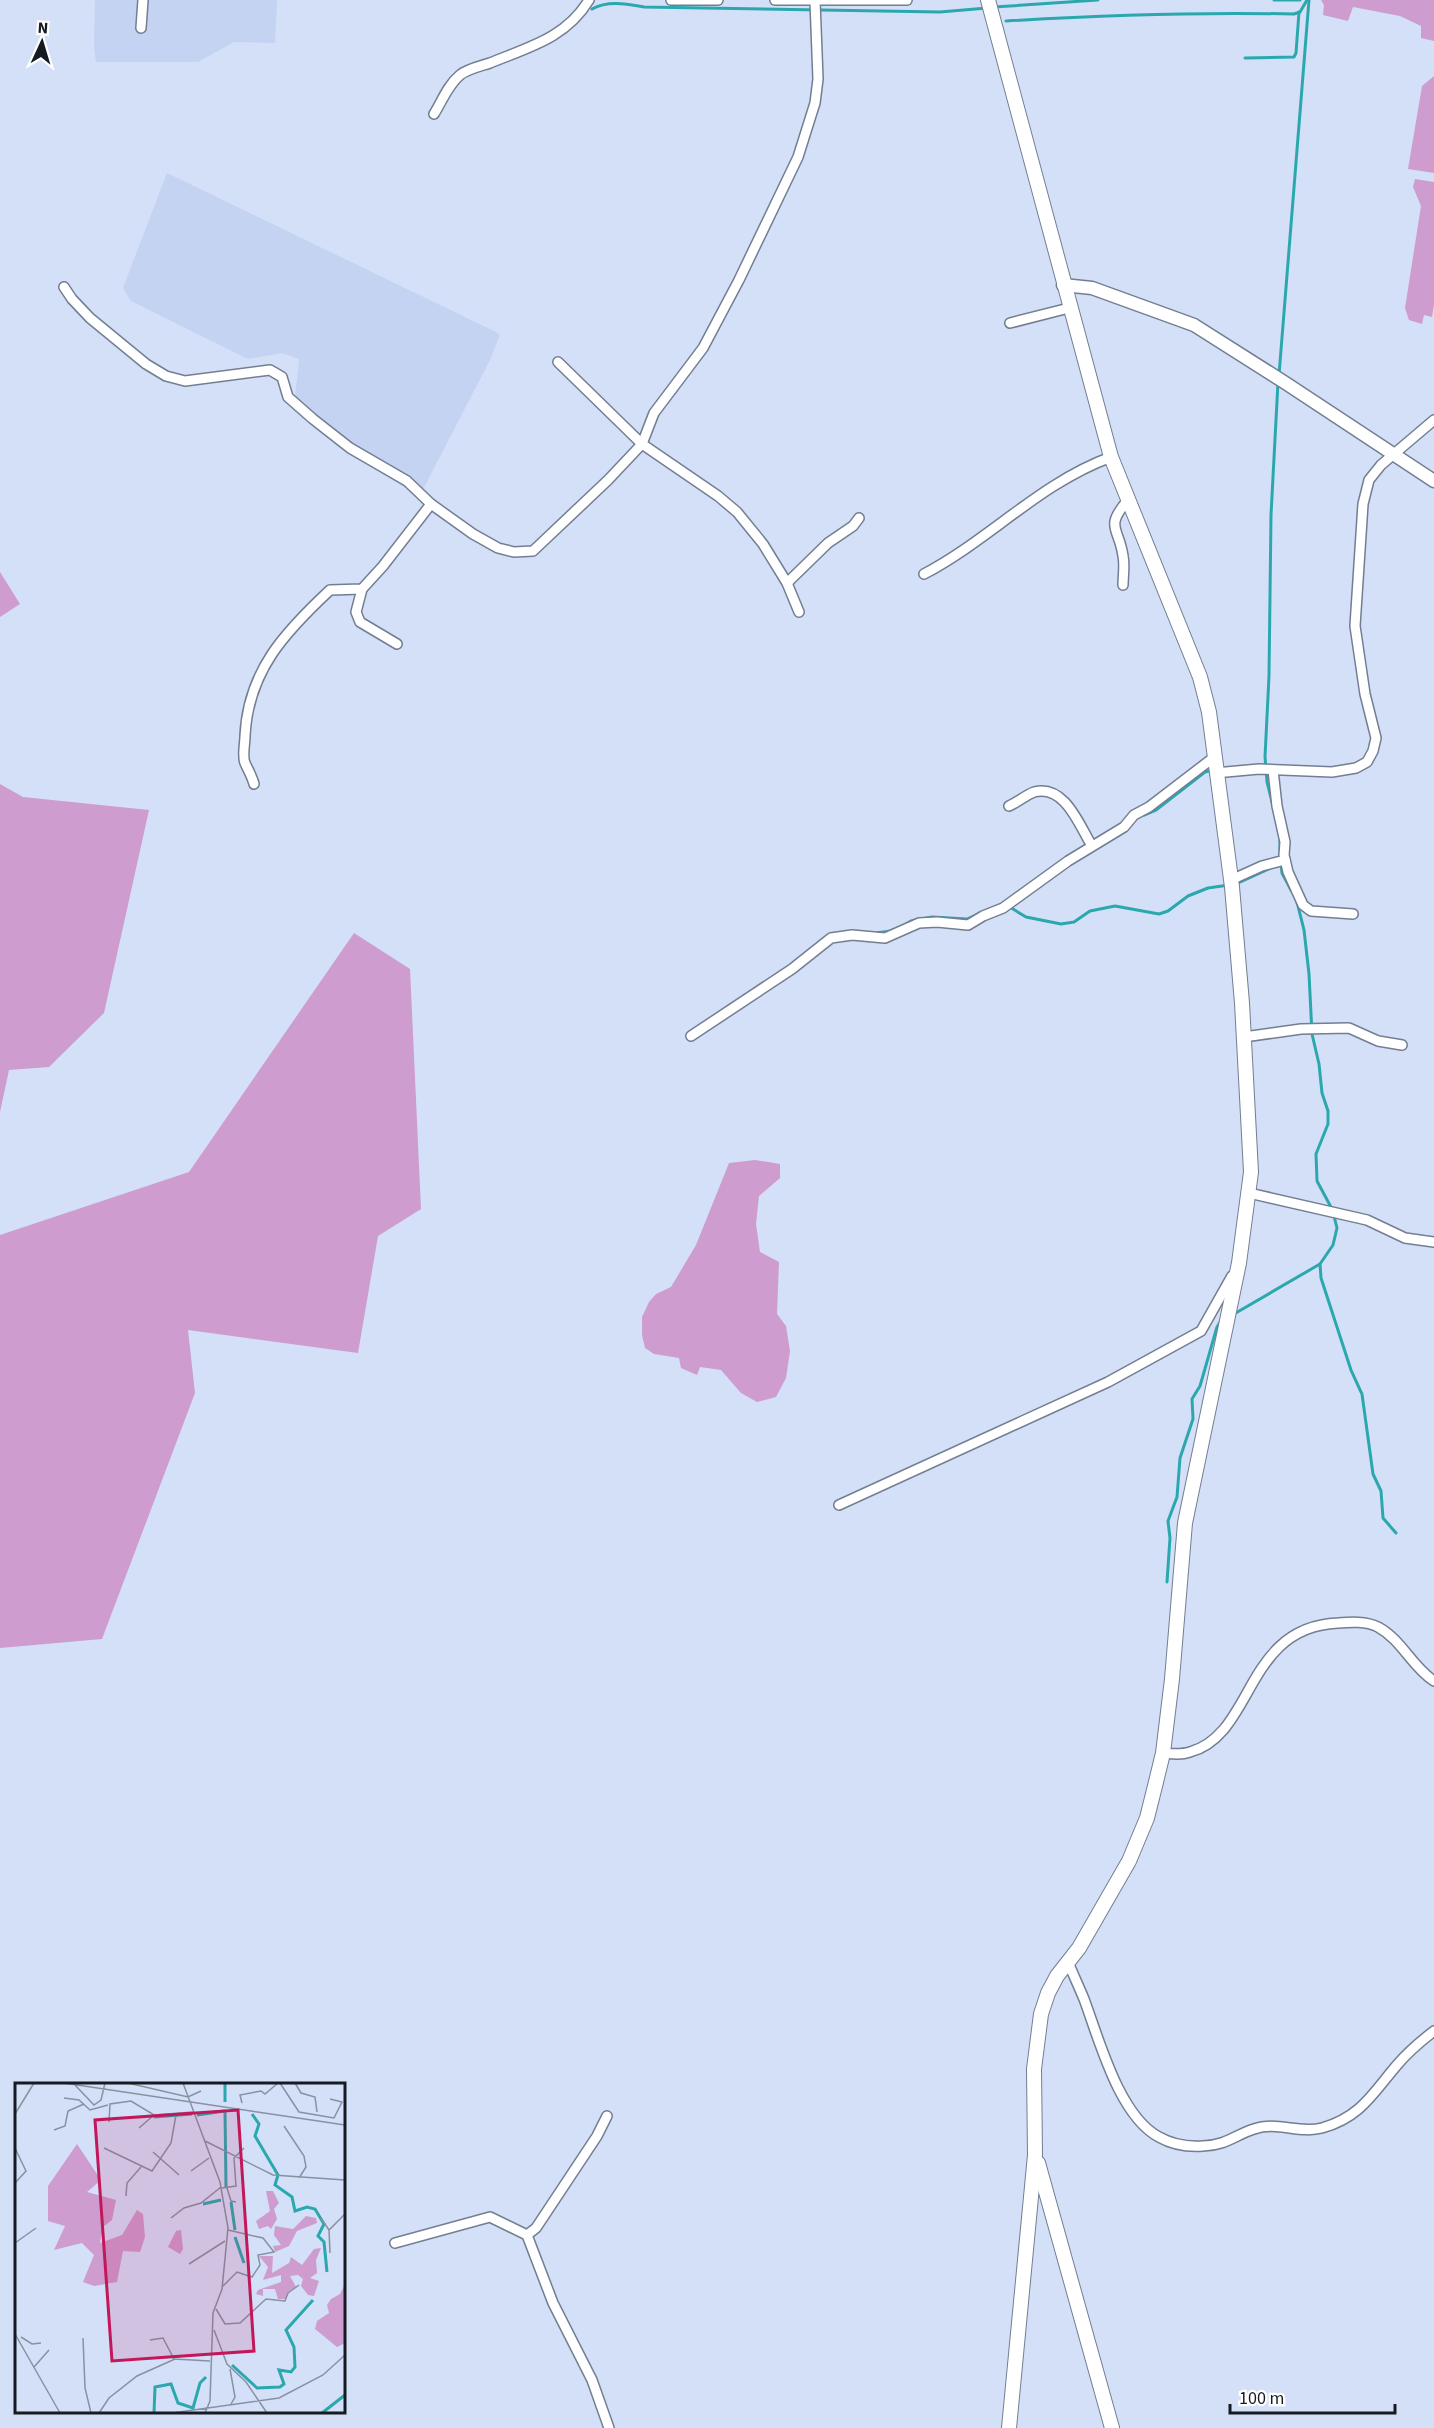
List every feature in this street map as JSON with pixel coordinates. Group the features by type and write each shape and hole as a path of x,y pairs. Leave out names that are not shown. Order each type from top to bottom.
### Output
{"main road":[{"path":"990,5 1063,285 1111,457 1200,677 1209,712 1231,883 1244,1037 1251,1172 1239,1263 1185,1523 1178,1628 1163,1753 1147,1818 1129,1860 1079,1948 1048,1992 1041,2014 1036,2043 1035,2155 1009,2428"},
{"path":"1035,2155 1112,2428"}],"street":[{"path":"141,28 143,0"},
{"path":"434,114 446,92 461,74 547,40 566,28 589,0"},
{"path":"671,0 718,0"},
{"path":"775,0 815,7 908,0"},
{"path":"64,287 90,318 146,364 166,376 185,381 270,370 282,377 288,397 313,419 350,448 407,481 431,504 473,534 498,548 514,552 533,551 608,480 642,444 654,413 703,348 739,280 798,157 815,103 818,79 815,7"},
{"path":"1063,285 1092,288 1194,325 1434,481"},
{"path":"1010,323 1070,308"},
{"path":"558,362 642,444 718,496 737,512 763,544 787,583 800,612"},
{"path":"691,1036 792,969 831,938 852,935 885,938 919,923 968,925 1006,905 1124,827 1134,815 1215,768 1332,772 1356,768 1367,762 1373,752 1376,738 1357,653 1356,594 1363,504 1369,480 1393,454 1407,445 1434,420"},
{"path":"924,574 1060,480 1111,457"},
{"path":"1123,585 1123,556 1114,524 1116,514 1128,500"},
{"path":"397,644 360,622 356,612 362,590 431,504"},
{"path":"787,583 828,543 853,526 859,518"},
{"path":"254,784 244,762 246,725 252,689 271,652 304,614 330,590 362,590"},
{"path":"1273,770 1277,806 1285,842 1285,860 1303,905 1311,910 1353,914"},
{"path":"1009,806 1031,793 1042,791 1057,794 1066,804 1092,846"},
{"path":"1231,883 1262,866 1285,860"},
{"path":"1244,1037 1301,1029 1349,1028 1378,1041 1402,1045"},
{"path":"1249,1193 1367,1220 1405,1238 1434,1242"},
{"path":"839,1505 1108,1382 1201,1331 1239,1263"},
{"path":"1163,1753 1182,1754 1193,1751 1214,1738 1235,1712 1259,1670 1270,1657 1286,1641 1306,1628 1317,1625 1358,1622 1378,1627 1407,1652 1422,1671 1434,1681"},
{"path":"1068,1962 1084,1998 1107,2064 1121,2094 1139,2119 1158,2137 1180,2146 1204,2146 1230,2142 1254,2129 1268,2126 1312,2130 1350,2116 1369,2101 1398,2064 1434,2031"},
{"path":"527,2235 536,2228 597,2136 607,2116"},
{"path":"395,2243 490,2217 527,2235 553,2303 592,2380 609,2428"}],"shaded area":[{"path":"95,0 277,0 275,43 234,42 198,62 96,62"},
{"path":"1321,0 1434,0 1434,41 1421,38 1421,26 1400,16 1353,7 1348,21 1323,15 1324,5"},
{"path":"1434,76 1434,173 1408,169 1422,86"},
{"path":"167,173 500,334 490,360 419,497 345,449 294,408 299,359 282,353 248,359 131,301 123,288"},
{"path":"1415,179 1434,182 1434,304 1432,317 1424,315 1422,324 1409,320 1405,308 1421,206 1413,187"},
{"path":"0,572 20,604 0,617"},
{"path":"0,784 23,797 149,810 104,1013 49,1067 9,1070 0,1112"},
{"path":"354,933 410,969 421,1209 378,1236 358,1353 188,1330 195,1393 102,1639 0,1648 0,1235 189,1172"},
{"path":"755,1160 780,1164 780,1178 759,1196 756,1224 760,1252 779,1262 777,1314 786,1326 790,1351 786,1378 776,1397 757,1402 741,1393 721,1370 700,1367 697,1375 681,1368 679,1358 654,1354 645,1348 642,1335 642,1317 649,1302 656,1294 671,1287 696,1245 729,1163"}],"waterway":[{"path":"994,7 1098,0"},
{"path":"1274,0 1300,0"},
{"path":"1006,21 1150,14 1294,14 1300,12 1307,0"},
{"path":"1279,375 1309,0"},
{"path":"592,9 604,4 644,7 940,12 987,8"},
{"path":"1245,58 1294,57 1299,12"},
{"path":"1273,806 1267,782 1265,757 1269,676 1271,515 1278,382"},
{"path":"1144,815 1156,810 1205,772 1213,770"},
{"path":"1280,836 1280,850"},
{"path":"1281,863 1282,873 1291,890"},
{"path":"1236,884 1271,868"},
{"path":"1008,906 1026,917 1061,924 1074,922 1090,911 1115,906 1159,914 1168,911 1188,896 1208,888 1229,885"},
{"path":"1296,898 1304,930 1312,1034 1319,1064 1322,1093 1328,1111 1328,1124 1316,1154 1317,1181 1332,1209"},
{"path":"903,926 911,921 932,917 967,919 999,905"},
{"path":"875,933 892,931"},
{"path":"1234,1314 1320,1264 1333,1245 1337,1228 1334,1216"},
{"path":"1320,1264 1321,1278 1351,1370 1362,1394 1373,1474 1381,1491 1383,1518 1396,1533"},
{"path":"1167,1582 1170,1538 1168,1521 1177,1497 1180,1458 1193,1419 1192,1399 1200,1386 1217,1327 1222,1319"}]}
